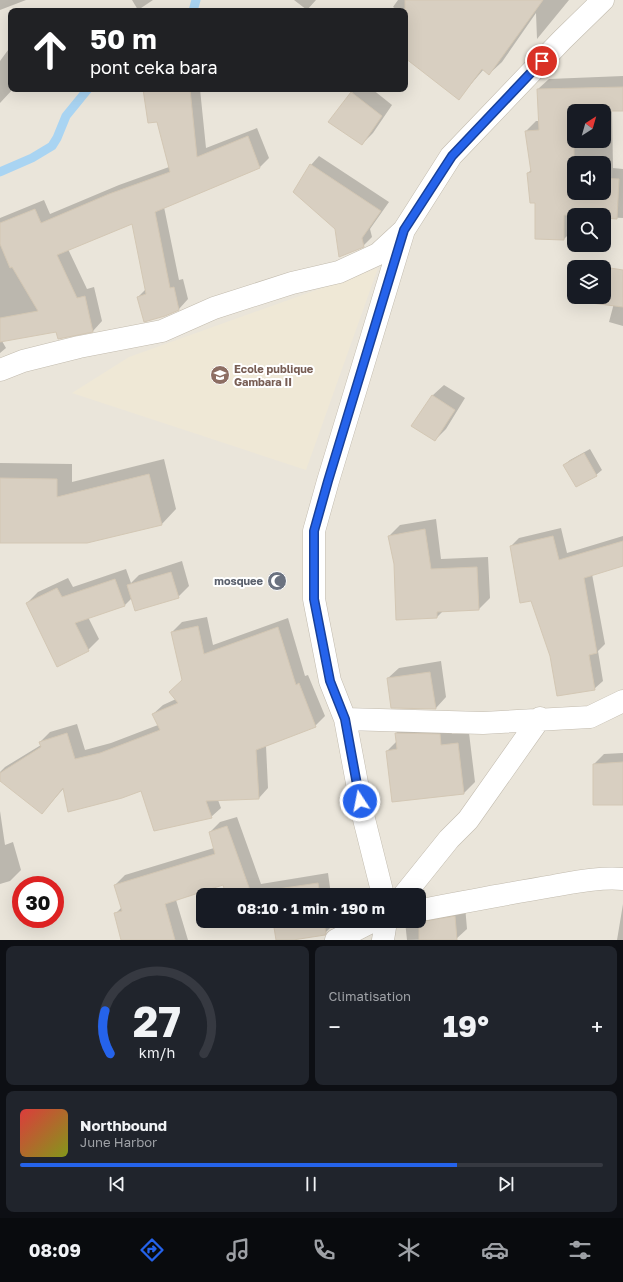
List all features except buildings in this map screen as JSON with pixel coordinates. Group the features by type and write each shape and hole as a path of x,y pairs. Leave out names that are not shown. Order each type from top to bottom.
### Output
{"street":[{"path":"0,370 23,361 79,347 162,331 214,308 292,283 339,272 378,254 404,230 452,156 562,40 603,0"},
{"path":"381,888 363,815 345,719 330,681 314,599 314,531 404,230"},
{"path":"345,719 483,723 540,718 590,717 623,701"},
{"path":"410,888 449,839 468,820 540,718"},
{"path":"426,909 479,898 583,881 610,878 623,879"},
{"path":"336,940 359,928"},
{"path":"383,940 385,928"}],"shaded area":[{"path":"0,0 623,0 623,940 0,940"},
{"name":"Ecole publique Gambara II","path":"378,268 306,470 72,393 129,357"}],"waterway":[{"path":"194,8 196,0"},
{"path":"0,172 32,158 52,146 66,116 86,92"}],"place":[{"name":"Ecole publique Gambara II","path":"220,375"},
{"name":"mosquee","path":"277,581"}],"route":[{"path":"360,801 345,719 330,681 314,599 314,531 404,230 452,156 542,61"}]}
